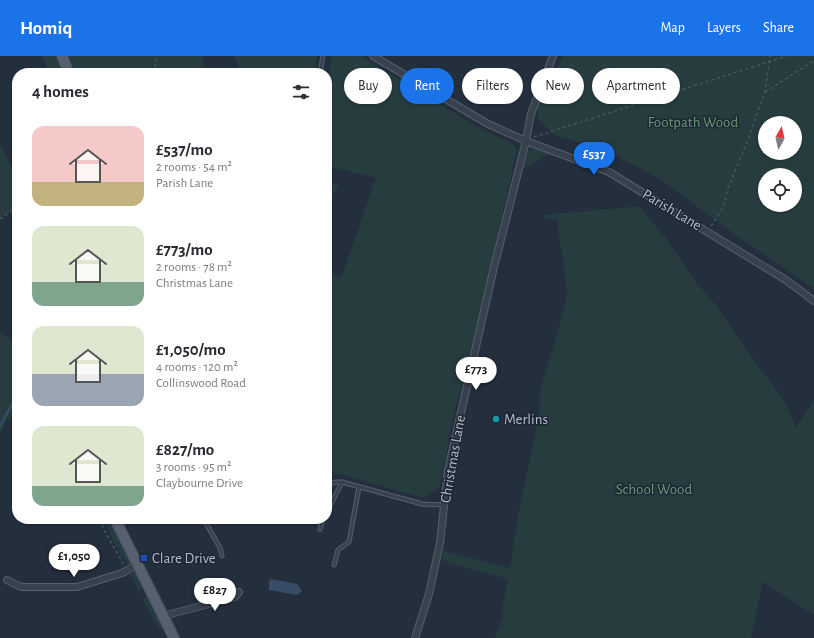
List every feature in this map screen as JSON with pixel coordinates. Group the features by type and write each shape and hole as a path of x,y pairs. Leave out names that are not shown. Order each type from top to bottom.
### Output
{"main road":[{"path":"62,56 67,68"},
{"path":"118,524 174,638"}],"street":[{"name":"Parish Lane","path":"373,56 488,124 526,141 609,172 786,280 814,301"},
{"name":"Christmas Lane","path":"415,638 429,594 440,542 448,470 494,267 526,141 531,114 553,56"},
{"path":"7,580 21,587 77,587 127,570 137,564"},
{"path":"163,616 235,598 239,592"}],"lane":[{"path":"321,68 322,56"},
{"path":"332,483 342,482 422,504 444,505"},
{"path":"332,502 342,482"},
{"path":"334,565 338,550 349,542 359,487"},
{"path":"207,524 220,548 222,556"},
{"path":"320,529 322,524"}],"path":[{"path":"155,68 157,56"},
{"path":"713,223 724,206 728,188 766,92 770,56"},
{"path":"533,143 534,137 787,56"},
{"path":"766,92 814,62"},
{"path":"0,219 12,211"},
{"path":"102,524 127,570"}],"green space":[{"path":"42,56 58,56 63,68 47,68"},
{"path":"69,56 203,56 203,68 74,68"},
{"path":"234,56 317,56 316,68 239,68"},
{"path":"331,56 360,56 380,68 344,68 344,104 392,104 392,75 400,80 400,104 440,104 476,126 511,143 517,149 479,319 452,423 439,488 424,498 332,471 332,274 341,278 376,178 332,167 332,68 330,68"},
{"name":"Footpath Wood","path":"563,56 814,56 814,289 726,228 660,179 605,150 554,135 538,119 539,104 584,104 584,68 557,68"},
{"path":"0,144 12,168 12,211 0,219"},
{"path":"536,147 550,154 521,170 528,151"},
{"path":"332,183 339,185 332,196"},
{"name":"School Wood","path":"642,206 641,208 665,237 695,281 716,305 745,348 784,400 796,427 814,400 814,615 763,582 751,638 495,638 504,614 501,613 508,579 449,563 442,559 444,551 510,568 518,516 539,414 541,388 565,306 567,292 557,219 546,219 543,215"},
{"path":"0,333 12,339 12,420 7,419 0,435"},
{"path":"105,524 113,524 131,563 129,566 119,552"},
{"path":"135,572 142,584 141,589 139,590 130,575"},
{"path":"147,597 162,624 163,627 160,630 142,598"}],"water":[{"path":"271,579 297,584 302,591 297,595 269,590 269,581"}],"waterway":[{"path":"0,426 12,404"}],"place":[{"name":"Merlins","path":"496,419"},
{"name":"Clare Drive","path":"144,558"}]}
